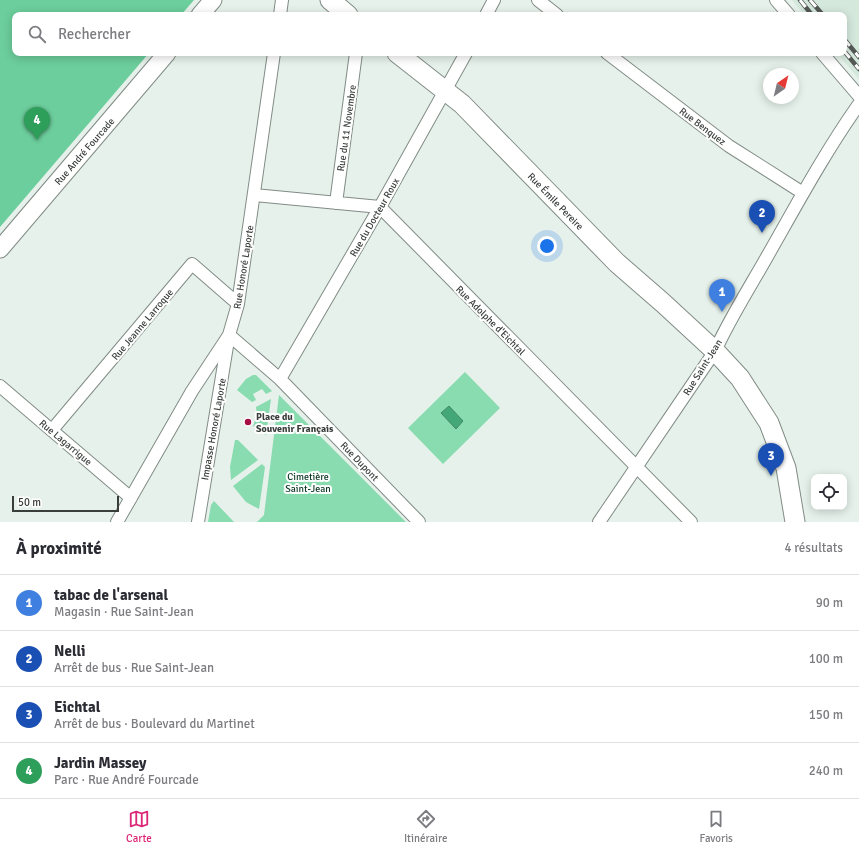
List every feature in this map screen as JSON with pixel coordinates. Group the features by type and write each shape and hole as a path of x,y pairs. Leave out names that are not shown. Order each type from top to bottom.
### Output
{"main road":[{"path":"330,0 344,12"},
{"name":"Rue Émile Pereire","path":"401,56 462,104 617,263 715,351 740,378 768,423 786,468 796,522"}],"street":[{"path":"203,12 213,0"},
{"path":"280,12 282,0"},
{"path":"488,12 494,0"},
{"path":"538,0 553,12"},
{"path":"776,0 786,12"},
{"name":"Rue André Fourcade","path":"0,249 164,56"},
{"name":"Rue Honoré Laporte","path":"117,522 192,390 229,335 238,304 274,56"},
{"name":"Rue du 11 Novembre","path":"336,203 356,56"},
{"name":"Rue du Docteur Roux","path":"280,379 380,207 464,56"},
{"name":"Rue Benquez","path":"611,56 729,146 803,193"},
{"path":"825,56 859,96"},
{"name":"Rue Saint-Jean","path":"599,522 715,351 727,325 803,193 859,104"},
{"path":"254,195 380,207"},
{"name":"Rue Adolphe d'Eichtal","path":"380,207 691,522"},
{"name":"Rue Jeanne Larroque","path":"52,430 192,264 238,304"},
{"name":"Rue Dupont","path":"229,335 280,379 420,522"},
{"name":"Impasse Honoré Laporte","path":"198,522 229,335"},
{"name":"Rue Lagarrigue","path":"0,386 132,498"}],"shaded area":[{"path":"0,0 194,0 184,12 12,12 12,56 146,56 0,227"},
{"path":"792,0 859,0 859,79 840,56 847,56 847,12 802,12"},
{"path":"449,406 463,421 456,429 441,413"}],"green space":[{"path":"465,372 500,408 443,464 408,428"},
{"path":"256,375 272,391 266,394 262,389 253,394 256,400 252,402 237,390 246,379"},
{"name":"Cimetière Saint-Jean","path":"279,395 406,522 257,522 264,515"},
{"path":"271,399 266,435 253,426 257,415 256,407"},
{"path":"235,440 238,440 258,460 231,480 230,467"},
{"path":"262,464 265,467 259,509 246,502 233,486"},
{"path":"214,501 234,522 208,522 211,505"}],"railway":[{"path":"800,0 810,12"},
{"path":"810,0 820,12"},
{"path":"847,43 859,57"},
{"path":"847,55 859,69"}],"place":[{"name":"Jardin Massey","path":"37,140"},
{"name":"Nelli","path":"762,233"},
{"name":"tabac de l'arsenal","path":"722,312"},
{"name":"Place du Souvenir Français","path":"248,422"},
{"name":"Eichtal","path":"771,476"}]}
